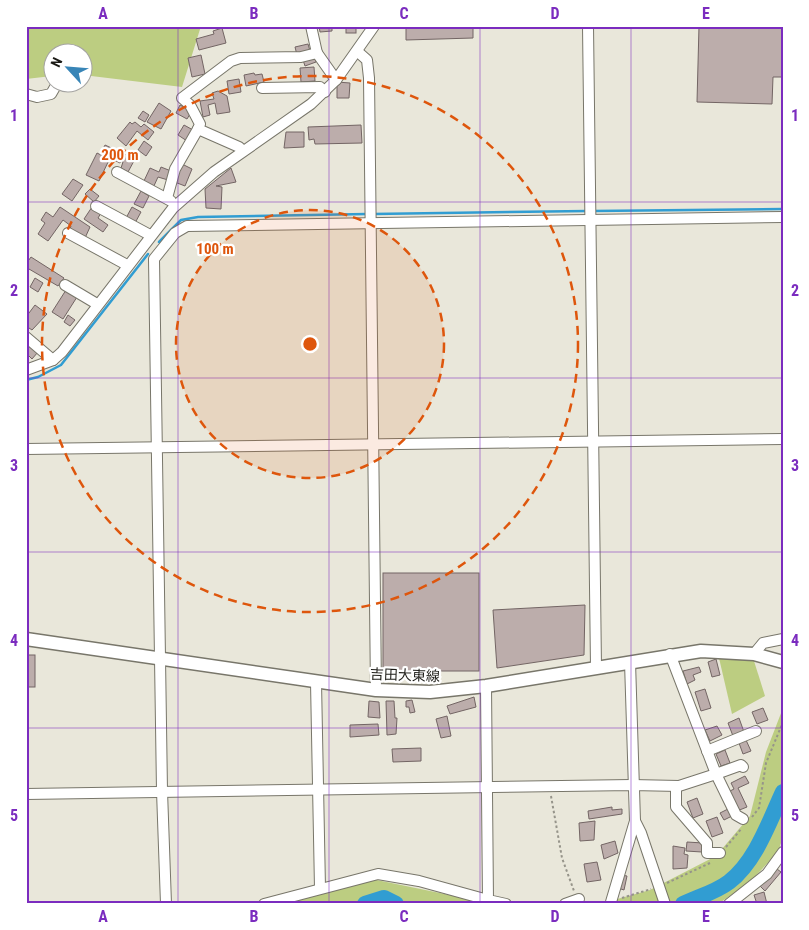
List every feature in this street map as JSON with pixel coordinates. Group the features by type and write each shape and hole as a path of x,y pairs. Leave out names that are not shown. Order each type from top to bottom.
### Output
{"main road":[{"name":"吉田大東線","path":"26,639 376,690 430,692 486,686 670,654 712,650 754,654 783,662"}],"street":[{"path":"311,26 317,53 336,80"},
{"path":"26,370 53,360 62,352 147,238 176,205 214,172 311,104 325,92 358,52 374,26"},
{"path":"588,26 596,667"},
{"path":"358,52 366,60 369,68 375,444 376,690"},
{"path":"167,198 175,169 200,124 190,105 182,98 231,61 255,56 301,57 317,53"},
{"path":"262,88 320,87 325,92"},
{"path":"26,94 37,97 51,92"},
{"path":"198,129 243,151"},
{"path":"117,172 167,198 176,205"},
{"path":"96,206 147,238 159,253"},
{"path":"166,904 162,791 154,259 175,234 187,226 372,217 591,214 783,217"},
{"path":"68,233 128,265"},
{"path":"65,285 98,304"},
{"path":"26,337 53,360"},
{"path":"26,449 783,440"},
{"path":"754,654 763,643 783,639"},
{"path":"670,654 716,774 736,815 745,822"},
{"path":"630,662 632,785 635,821 641,833 665,904"},
{"path":"316,682 320,888"},
{"path":"486,686 488,900"},
{"path":"707,752 756,731"},
{"path":"26,794 549,786 676,786 741,765 743,767"},
{"path":"676,786 676,807 707,843 706,853 720,853"},
{"path":"610,902 635,821"},
{"path":"730,904 767,874 783,852"},
{"path":"264,904 378,874 419,881 506,904"},
{"path":"565,904 579,899"}],"path":[{"path":"610,902 659,886 708,865 720,853 759,808 766,764 783,722"},
{"path":"549,786 562,858 579,899 594,904"}],"green space":[{"path":"26,26 201,26 182,87 92,76 92,42 42,42 42,77 26,79"},
{"path":"719,658 754,661 765,696 732,714"},
{"path":"783,708 783,837 778,852 749,883 718,904 599,904 650,890 716,856 750,816 766,752"},
{"path":"367,878 469,899 506,904 275,904"}],"building":[{"path":"319,26 332,26 332,31 320,32"},
{"path":"346,26 356,26 356,33 346,33"},
{"path":"406,26 473,26 473,38 406,40"},
{"path":"699,26 783,27 783,77 773,77 772,104 697,102"},
{"path":"222,28 226,43 199,50 196,39 214,34 213,31"},
{"path":"308,44 310,51 297,55 295,47"},
{"path":"201,55 205,74 192,77 188,58"},
{"path":"315,56 316,62 305,66 303,60"},
{"path":"314,67 315,81 301,82 300,68"},
{"path":"254,73 255,75 262,74 264,82 246,86 244,75"},
{"path":"239,79 241,92 229,94 227,81"},
{"path":"337,82 350,83 349,98 337,98"},
{"path":"218,91 227,96 230,112 217,114 215,103 208,105 210,115 203,117 200,101 214,99 212,93"},
{"path":"159,103 171,111 161,129 147,122"},
{"path":"180,105 192,111 187,119 176,113"},
{"path":"143,111 149,115 145,122 138,118"},
{"path":"130,122 132,124 135,122 141,127 144,124 154,132 148,140 137,131 126,146 117,138"},
{"path":"184,125 193,130 187,141 178,135"},
{"path":"361,125 362,143 315,144 314,139 309,140 308,127"},
{"path":"286,132 304,132 304,147 284,148"},
{"path":"144,141 152,147 146,156 138,150"},
{"path":"105,145 135,159 128,172 121,168 123,162 121,161 120,163 110,158 99,181 86,175 97,153 105,157 107,153 102,151"},
{"path":"180,163 192,169 185,186 172,181"},
{"path":"161,167 171,171 168,180 158,177 153,188 143,183 150,168 159,172"},
{"path":"231,168 236,182 216,186 222,187 221,209 206,208 205,189"},
{"path":"73,179 83,185 72,201 62,194"},
{"path":"90,189 99,196 94,202 85,194"},
{"path":"141,191 149,196 143,208 134,204"},
{"path":"60,207 90,227 85,238 70,229 71,226 63,220 48,241 38,234 45,223 41,220 46,212 53,217"},
{"path":"92,207 101,213 98,218 108,225 103,232 84,219"},
{"path":"132,207 141,212 135,223 126,218"},
{"path":"31,257 64,278 58,286 29,269 26,274 26,264"},
{"path":"35,278 43,283 38,292 30,287"},
{"path":"66,290 77,297 63,319 52,312"},
{"path":"35,305 47,314 32,330 26,326 26,317"},
{"path":"68,315 75,320 70,326 64,322"},
{"path":"26,342 38,352 32,359 26,353"},
{"path":"383,573 479,573 479,671 383,671"},
{"path":"585,605 584,655 497,668 493,610"},
{"path":"26,655 35,655 35,687 26,687"},
{"path":"716,659 720,675 712,677 708,662"},
{"path":"699,667 701,672 693,675 695,680 687,684 683,671"},
{"path":"705,689 711,708 701,711 695,692"},
{"path":"474,697 476,707 450,714 447,706"},
{"path":"412,700 415,712 410,713 409,707 406,707 406,701"},
{"path":"369,701 379,702 380,718 368,717"},
{"path":"386,701 394,701 395,718 397,718 396,734 387,735"},
{"path":"763,708 768,720 757,724 752,712"},
{"path":"447,716 451,736 441,738 436,719"},
{"path":"739,718 744,732 733,736 728,723"},
{"path":"378,724 379,735 350,737 350,725"},
{"path":"717,726 722,735 710,741 705,730"},
{"path":"746,740 751,751 743,754 739,743"},
{"path":"421,748 421,761 393,762 392,749"},
{"path":"725,750 730,763 721,766 716,754"},
{"path":"745,776 749,783 738,788 747,807 737,811 728,792 734,789 731,783"},
{"path":"697,798 703,814 693,818 687,802"},
{"path":"612,807 612,810 622,809 622,814 589,819 588,811"},
{"path":"730,808 734,815 724,820 720,813"},
{"path":"717,817 723,833 712,837 706,821"},
{"path":"595,821 594,840 580,841 579,823"},
{"path":"615,841 618,853 604,859 601,845"},
{"path":"687,842 703,843 702,852 686,851"},
{"path":"673,846 685,848 684,854 688,855 687,868 673,869"},
{"path":"597,862 601,880 587,882 584,864"},
{"path":"777,869 781,872 765,891 760,886"},
{"path":"621,875 627,876 624,890 618,888"},
{"path":"764,892 767,904 757,904 754,895"}],"waterway":[{"path":"593,211 783,209"},
{"path":"373,214 587,211"},
{"path":"159,242 181,220 198,217 367,214"},
{"path":"26,380 38,377 61,365 148,254"},
{"path":"683,904 718,889 729,882 747,863 761,840 783,792"},
{"path":"365,904 384,898 396,904"}]}
